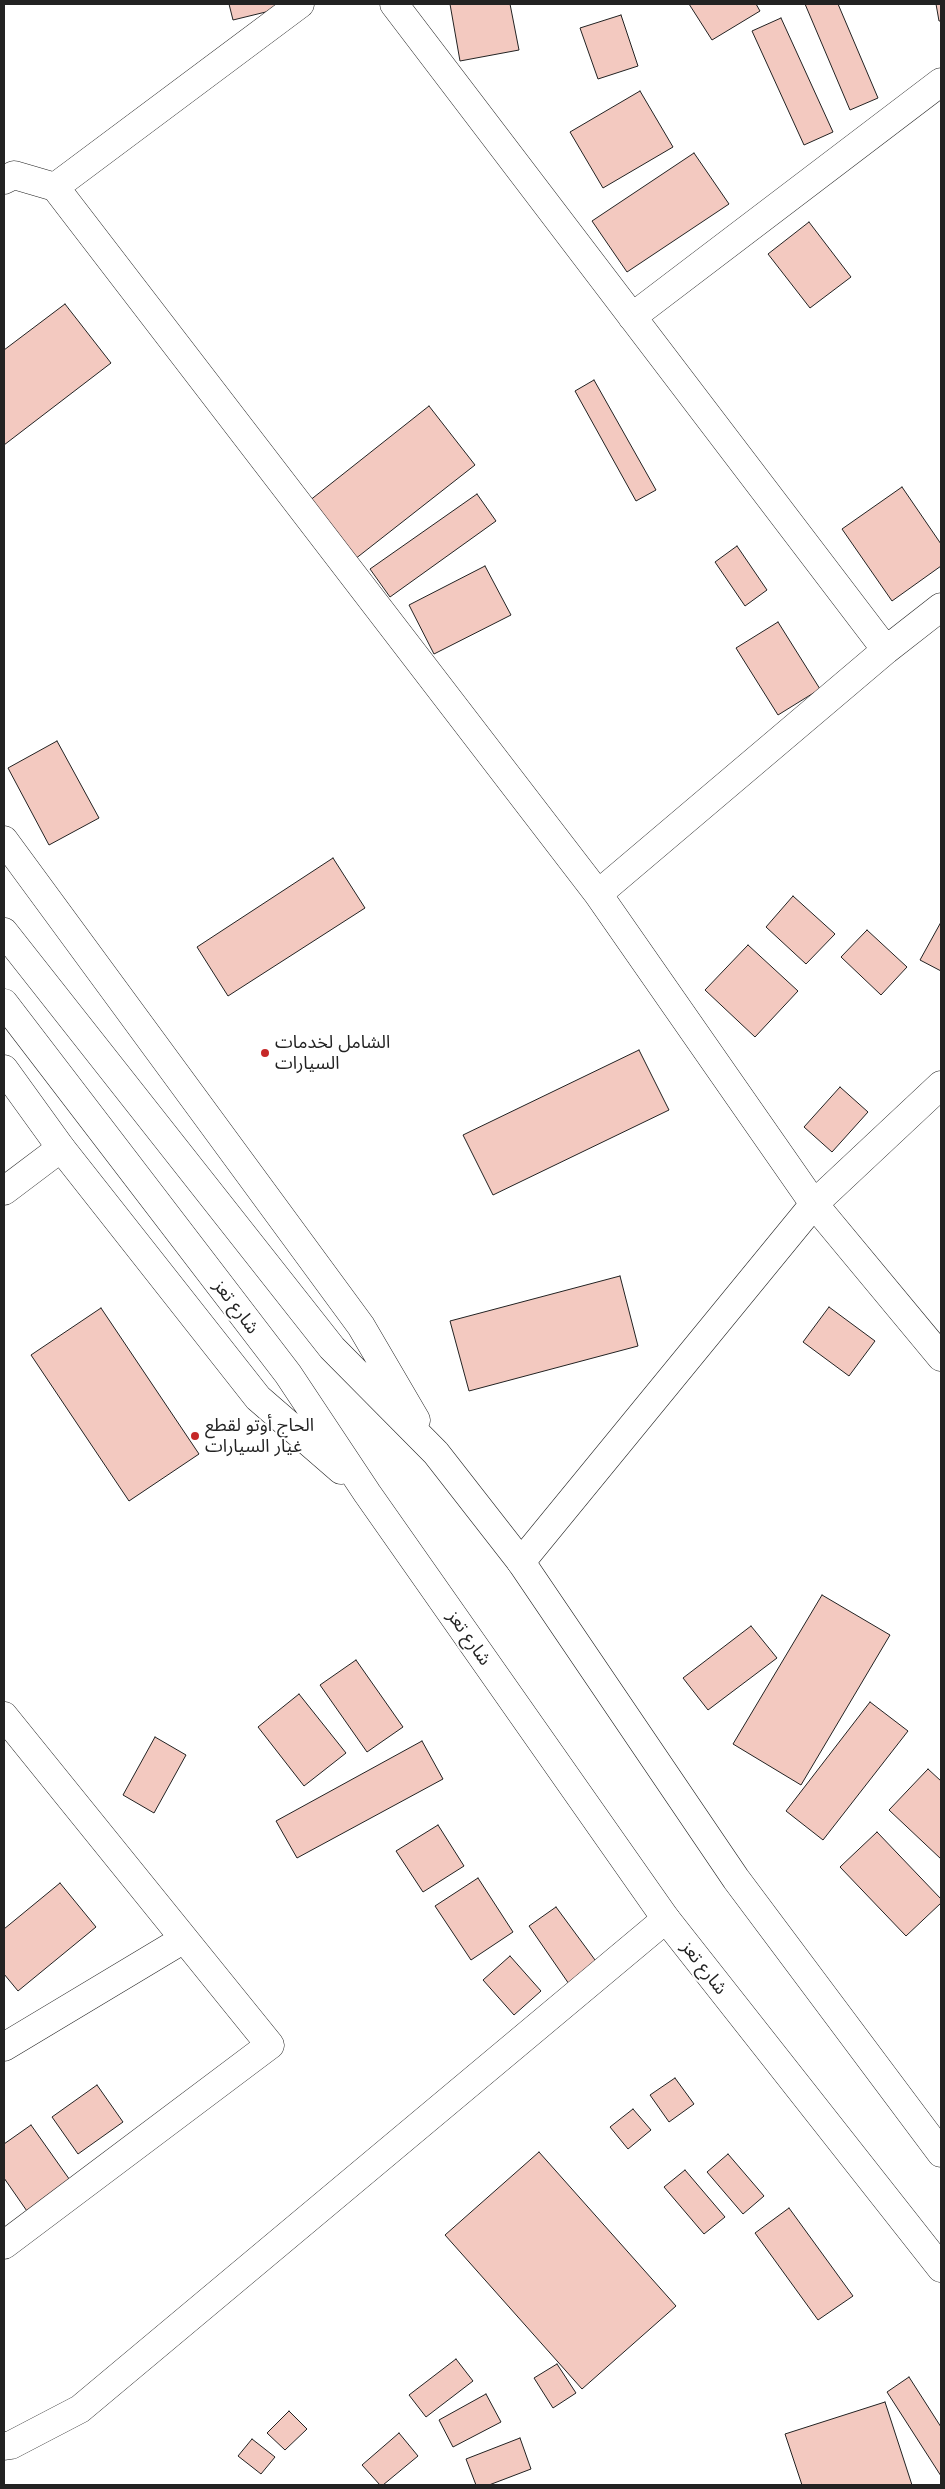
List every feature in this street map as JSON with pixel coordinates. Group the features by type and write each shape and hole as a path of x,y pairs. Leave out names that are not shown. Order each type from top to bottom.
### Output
{"main road":[{"path":"55,187 300,4"},
{"path":"394,4 886,650"},
{"path":"632,317 941,82"},
{"path":"4,180 14,175 55,187 598,894 814,1204 941,1357"},
{"path":"598,894 886,650 941,607"},
{"path":"4,840 361,1326 436,1453 520,1562 736,1879 941,2153"},
{"path":"4,932 332,1348 436,1453"},
{"name":"شارع تعز","path":"4,1003 288,1374 367,1493 666,1918 941,2268"},
{"path":"4,1069 62,1148 258,1398 367,1493"},
{"path":"520,1562 814,1204 941,1085"},
{"path":"4,1190 62,1148"},
{"path":"4,1716 270,2045 4,2245"},
{"path":"4,2446 11,2445 80,2409 666,1918"},
{"path":"4,2047 184,1939"}],"building":[{"path":"229,4 277,4 278,9 233,20"},
{"path":"450,4 510,4 519,50 460,61"},
{"path":"689,4 756,4 760,11 712,40"},
{"path":"805,4 838,4 878,98 850,110"},
{"path":"936,4 941,4 941,21 939,21"},
{"path":"621,15 638,66 598,79 580,28"},
{"path":"781,18 833,132 804,145 752,31"},
{"path":"640,91 673,147 603,188 570,132"},
{"path":"694,153 729,204 627,272 592,221"},
{"path":"809,222 851,277 810,308 768,254"},
{"path":"65,304 111,363 4,445 4,350"},
{"path":"594,380 656,490 636,501 575,391"},
{"path":"429,406 475,465 350,563 304,505"},
{"path":"902,487 941,544 941,566 892,601 842,529"},
{"path":"477,494 496,521 390,597 370,569"},
{"path":"737,546 767,590 745,606 715,562"},
{"path":"485,566 511,615 434,654 409,605"},
{"path":"778,622 820,689 778,715 736,648"},
{"path":"57,741 99,818 49,845 8,768"},
{"path":"333,858 365,908 228,996 197,947"},
{"path":"793,896 835,934 806,964 766,927"},
{"path":"941,922 941,971 920,960"},
{"path":"867,930 907,967 881,995 841,957"},
{"path":"748,945 798,991 755,1037 705,990"},
{"path":"639,1050 669,1110 493,1195 463,1135"},
{"path":"840,1087 868,1112 832,1152 804,1127"},
{"path":"620,1276 638,1346 469,1391 450,1321"},
{"path":"829,1307 875,1341 849,1376 803,1342"},
{"path":"101,1308 199,1454 129,1501 31,1355"},
{"path":"822,1595 890,1635 801,1785 733,1744"},
{"path":"751,1626 777,1658 708,1710 683,1678"},
{"path":"356,1660 403,1727 367,1752 320,1685"},
{"path":"299,1694 346,1753 304,1786 258,1727"},
{"path":"870,1702 908,1731 823,1840 786,1811"},
{"path":"155,1737 186,1755 154,1813 123,1795"},
{"path":"422,1741 443,1779 297,1858 276,1821"},
{"path":"928,1769 941,1781 941,1859 889,1810"},
{"path":"438,1825 464,1866 423,1892 396,1851"},
{"path":"877,1832 941,1899 941,1903 906,1936 840,1867"},
{"path":"478,1878 513,1932 471,1960 435,1906"},
{"path":"60,1883 96,1927 18,1991 4,1974 4,1929"},
{"path":"556,1907 598,1964 569,1984 529,1926"},
{"path":"510,1956 541,1991 514,2015 483,1980"},
{"path":"675,2078 694,2104 669,2122 650,2095"},
{"path":"97,2085 123,2122 78,2154 52,2117"},
{"path":"633,2109 651,2130 628,2149 610,2127"},
{"path":"31,2125 72,2183 29,2214 4,2178 4,2144"},
{"path":"539,2152 676,2306 582,2389 445,2235"},
{"path":"728,2154 764,2196 743,2214 707,2172"},
{"path":"685,2170 725,2217 704,2234 664,2187"},
{"path":"789,2208 853,2296 818,2320 755,2233"},
{"path":"456,2359 473,2381 426,2417 409,2395"},
{"path":"557,2364 576,2393 553,2408 534,2378"},
{"path":"909,2377 941,2427 941,2476 887,2392"},
{"path":"486,2394 501,2422 453,2447 439,2420"},
{"path":"885,2402 912,2485 802,2485 785,2434"},
{"path":"289,2411 307,2429 285,2450 267,2433"},
{"path":"399,2433 418,2456 383,2485 380,2485 362,2465"},
{"path":"520,2438 531,2469 489,2485 476,2485 466,2459"},
{"path":"252,2439 275,2457 261,2474 238,2456"}],"place":[{"name":"الشامل لخدمات السيارات","path":"265,1053"},
{"name":"الحاج أوتو لقطع غيار السيارات","path":"195,1436"}]}
